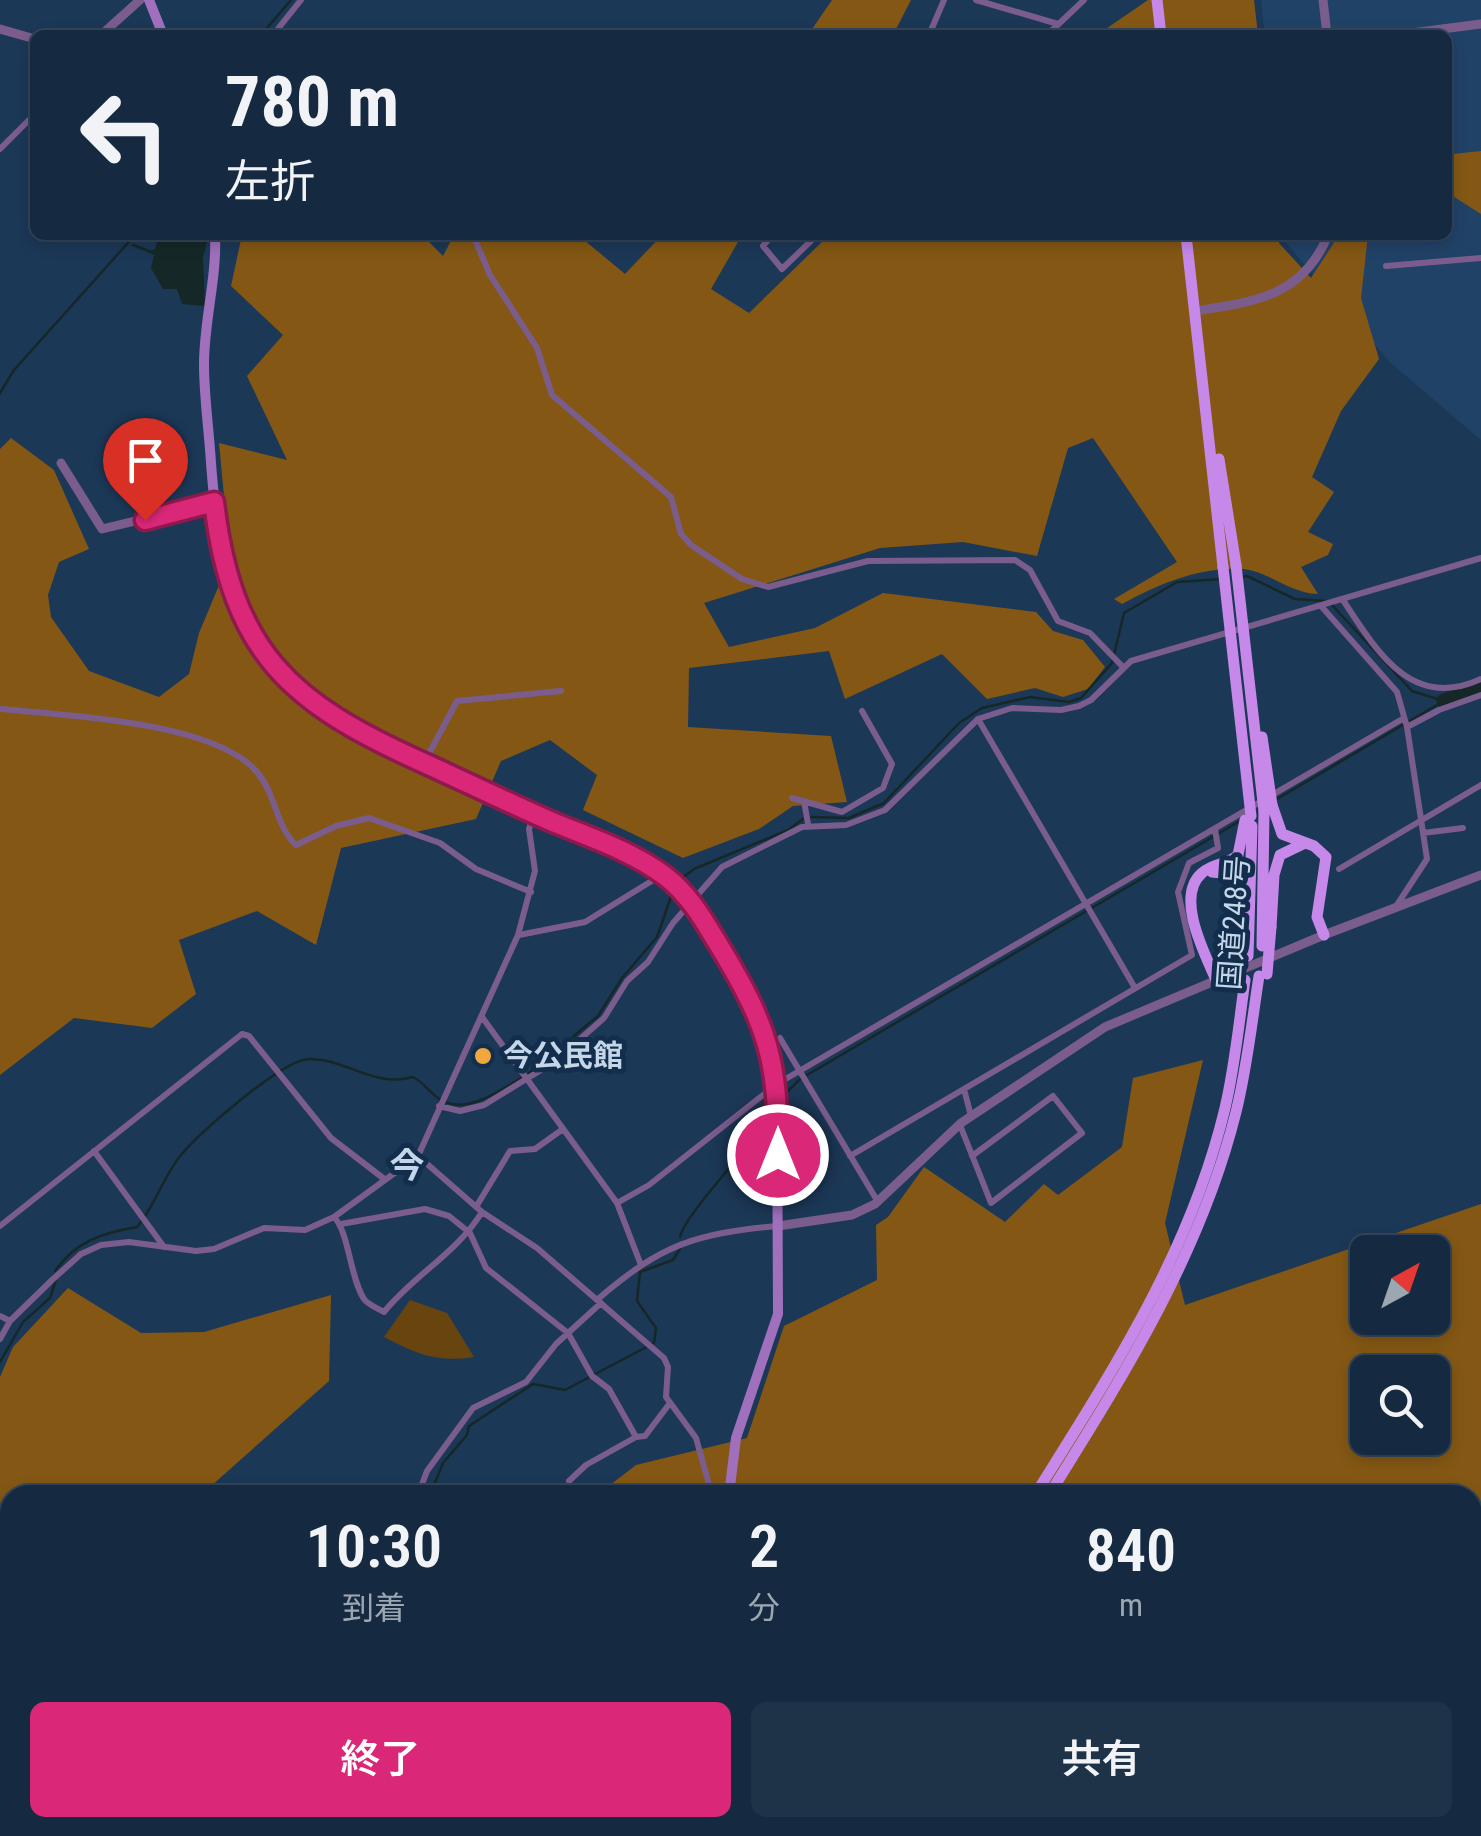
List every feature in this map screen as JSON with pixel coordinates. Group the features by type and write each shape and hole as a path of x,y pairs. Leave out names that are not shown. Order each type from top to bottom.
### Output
{"highway":[{"path":"1157,0 1160,30"},
{"name":"国道248号","path":"1041,1485 1137,1330 1168,1268 1207,1166 1227,1098 1245,957 1258,813 1249,795 1229,566 1187,240"},
{"name":"国道248号","path":"1055,1485 1148,1335 1198,1229 1236,1111 1263,975 1258,813 1246,654 1229,566"},
{"path":"1217,982 1194,913 1192,894 1202,872 1238,855 1258,813 1282,834 1308,843 1326,858 1317,918 1324,935"},
{"path":"1263,975 1280,855 1308,843"},
{"path":"1202,872 1223,872 1238,881 1245,898 1245,957"}],"main road":[{"path":"149,0 161,30"},
{"path":"215,240 204,362 214,502 224,570 255,640 281,674 329,716 630,855 671,881 691,900 756,1007 778,1084 778,1314 736,1438 730,1485"}],"street":[{"path":"107,30 140,0"},
{"path":"276,30 302,0"},
{"path":"932,30 944,0"},
{"path":"976,0 1058,24"},
{"path":"1052,30 1084,0"},
{"path":"1323,0 1326,30"},
{"path":"1435,30 1481,24"},
{"path":"0,29 30,38"},
{"path":"0,149 30,119"},
{"path":"475,240 490,275 537,348 552,394 671,496 680,534 729,570 751,584 768,587 868,562 1015,560 1030,570 1058,620 1090,633 1120,663"},
{"path":"767,240 762,246 782,269 811,240"},
{"path":"1195,311 1267,300 1302,276 1325,240"},
{"path":"1386,266 1481,258"},
{"path":"60,463 102,529 214,502"},
{"path":"439,1106 460,1111 484,1105 528,1081 604,1018 627,981 648,962 691,900 722,867 808,824 842,825 866,819 899,799 960,731 978,719 1012,708 1061,710 1079,706 1102,690 1120,663 1481,558"},
{"path":"1339,601 1419,685 1452,690 1481,679"},
{"path":"1322,606 1394,687 1407,727 1427,859 1395,908"},
{"path":"424,763 457,700 561,691"},
{"path":"1407,727 1438,710 1481,695"},
{"path":"0,708 189,732 234,752 257,772 269,789 284,833 296,845 336,826 370,818 440,843 476,869 531,892"},
{"path":"792,798 842,812 883,788 893,770 862,710"},
{"path":"617,1203 649,1186 778,1084 1404,718"},
{"path":"978,719 1135,988"},
{"path":"1339,868 1481,785"},
{"path":"804,801 808,824"},
{"path":"842,812 842,825"},
{"path":"0,1340 10,1321 81,1254 101,1244 129,1242 165,1248 214,1249 264,1228 305,1230 334,1217 418,1156 518,935 534,870 529,830 534,813"},
{"path":"1422,833 1463,828"},
{"path":"850,1156 1192,955 1178,892 1182,874 1198,856 1218,848 1215,829"},
{"path":"422,1485 427,1471 473,1408 526,1382 599,1301 641,1265 708,1233 852,1216 878,1202 971,1116 1106,1027 1324,935 1481,876"},
{"path":"518,935 585,922 671,881"},
{"path":"482,1017 617,1203 641,1265"},
{"path":"0,1226 242,1034 249,1036 332,1138 383,1178"},
{"path":"780,1038 878,1202"},
{"path":"964,1089 971,1116"},
{"path":"960,1125 972,1156 992,1202 1082,1133 1053,1096 972,1156"},
{"path":"334,1217 341,1224 350,1267 363,1298 384,1312 428,1265 450,1254 470,1232 510,1151 536,1149 563,1129"},
{"path":"94,1151 165,1248"},
{"path":"418,1156 479,1209 516,1231 664,1358 670,1404 696,1438 709,1485"},
{"path":"341,1224 425,1209 449,1216 470,1232 486,1268 568,1333 592,1376 609,1389 636,1437"},
{"path":"0,1316 10,1321"},
{"path":"568,1481 608,1450 645,1436 670,1404"}],"shaded area":[{"path":"832,0 911,0 896,30 811,30"},
{"path":"1148,0 1254,0 1257,30 1104,30"},
{"path":"1261,0 1481,0 1481,440 1391,363 1285,240 1452,240 1452,30 1264,30"},
{"path":"1481,151 1481,214 1452,196 1452,153"},
{"path":"158,240 208,240 203,257 205,306 182,304 177,289 163,289 151,268 154,255 147,252 155,249"},
{"path":"241,240 427,240 443,256 451,240 584,240 625,274 657,240 739,240 711,289 749,313 824,240 1279,240 1311,278 1336,240 1367,240 1361,298 1379,359 1341,411 1312,477 1334,492 1308,532 1333,544 1328,555 1301,567 1318,594 1252,571 1227,569 1180,578 1122,604 1114,599 1177,562 1093,438 1068,448 1037,556 963,542 880,548 704,603 729,647 815,628 883,593 1036,612 1053,631 1083,640 1105,667 1088,689 1063,697 1035,688 987,699 942,654 845,699 829,651 689,668 688,727 831,736 847,802 793,806 759,829 683,858 583,810 597,775 550,740 501,761 476,819 341,848 316,945 257,911 179,940 196,994 152,1028 74,1018 0,1075 0,449 11,438 54,470 89,549 59,562 48,595 51,617 89,671 159,697 189,674 199,633 230,559 219,443 287,460 247,376 283,335 231,286"},
{"path":"1203,1060 1165,1223 1185,1305 1350,1249 1350,1335 1450,1335 1450,1235 1390,1235 1481,1204 1481,1485 610,1485 636,1465 747,1438 784,1326 877,1280 876,1225 888,1217 924,1167 1005,1222 1044,1184 1058,1195 1122,1147 1133,1078"},
{"path":"68,1288 141,1333 204,1332 331,1295 329,1381 212,1485 0,1485 0,1377 13,1347"},
{"path":"410,1300 447,1313 474,1357 428,1356 384,1337"}],"waterway":[{"path":"265,30 291,0"},
{"path":"0,393 14,370 131,240"},
{"path":"133,245 149,251"},
{"path":"1240,577 1247,576 1295,599 1326,601"},
{"path":"811,817 849,818 884,803 959,723 982,708 1030,697 1069,702 1081,698 1112,663 1124,613 1177,582 1222,579"},
{"path":"1332,605 1412,691 1444,701"},
{"path":"1444,701 1481,689"},
{"path":"1277,799 1442,702"},
{"path":"678,881 694,869 788,830 803,819"},
{"path":"807,1075 1240,821"},
{"path":"528,1074 598,1016 622,978 657,937 674,888"},
{"path":"55,1271 72,1252 91,1240 137,1227 190,1145 242,1099 297,1062 323,1060 385,1079 413,1077 438,1098 459,1105 481,1100 521,1078"},
{"path":"786,1093 800,1079"},
{"path":"680,1237 693,1213 770,1116"},
{"path":"434,1485 443,1463 467,1435 469,1426 533,1384 565,1390 654,1343 656,1328 637,1301 640,1272 673,1260 680,1249"},
{"path":"0,1362 23,1322 50,1298 56,1279"}],"place":[{"name":"今公民館","path":"483,1056"}],"district":[{"name":"今","path":"407,1166"}],"route":[{"path":"145,520 214,502 224,570 255,640 281,674 329,716 367,738 630,855 679,888 696,908 763,1024 778,1084 778,1155"}]}
